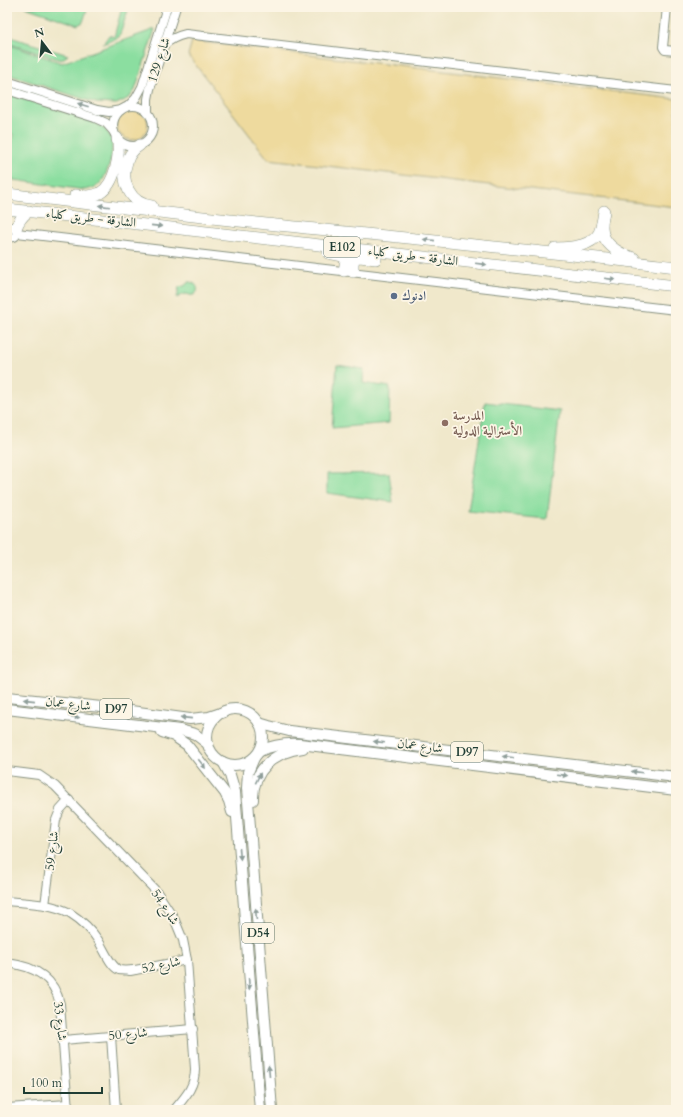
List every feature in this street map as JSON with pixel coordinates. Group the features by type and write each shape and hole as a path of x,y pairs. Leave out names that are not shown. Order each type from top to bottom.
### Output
{"highway":[{"path":"7,187 93,196 105,189 115,168 119,149 116,135"},
{"path":"140,144 130,155 124,175 129,193 143,204 148,206 280,222 305,228"},
{"name":"الشارقة - طريق كلباء","path":"7,194 305,228 522,249 676,267"},
{"name":"الشارقة - طريق كلباء","path":"7,209 676,286"},
{"path":"11,231 29,211"},
{"path":"522,249 577,246 588,242 598,234 602,224 604,211"},
{"path":"7,213 10,220 11,231"},
{"path":"602,224 603,234 610,246 631,258 657,265"},
{"path":"259,237 267,242 278,245 342,255 346,260 348,272"},
{"path":"348,272 353,262 358,257 426,263 446,260"}],"main road":[{"name":"شارع عمان","path":"7,697 190,719 209,717 224,712"},
{"name":"شارع عمان","path":"7,709 185,731 194,734 208,744"},
{"path":"240,710 247,712 259,723 263,737 262,744 257,754 247,763 231,765 216,758 211,752 207,735 210,725 224,712 240,710"},
{"name":"شارع عمان","path":"259,723 289,731 676,777"},
{"path":"136,724 146,729 170,734 187,745 227,797 232,810 234,831 238,837"},
{"name":"شارع عمان","path":"257,754 275,745 292,743 676,790"},
{"path":"250,829 253,823 253,788 264,767 277,756 286,751 313,746"},
{"name":"D54","path":"257,754 248,772 246,782 272,1110"},
{"name":"D54","path":"223,762 234,786 260,1110"}],"street":[{"name":"شارع 129","path":"124,109 136,98 142,87 167,7"},
{"name":"شارع 129","path":"148,113 150,89 176,7"},
{"path":"667,7 663,47 665,50 676,51"},
{"path":"171,20 186,34"},
{"path":"163,46 176,37 186,34 676,91"},
{"path":"7,81 98,110 109,112 136,106 145,110 152,119 152,131 146,141 134,146 128,145 122,142 106,124 95,118 7,90"},
{"path":"116,135 113,126 114,120 116,115 124,109"},
{"path":"11,231 676,310"},
{"name":"شارع 54","path":"7,771 39,775 55,786 157,892 169,909 183,940 193,1029 195,1069 194,1082 188,1093 174,1110"},
{"name":"شارع 59","path":"45,905 56,820 60,810 69,800"},
{"name":"شارع 52","path":"7,901 45,905 63,910 79,919 92,931 113,965 124,971 186,960"},
{"name":"شارع 33","path":"7,962 19,964 40,973 52,984 56,993 60,1004 68,1107"},
{"name":"شارع 50","path":"63,1040 193,1029"},
{"path":"111,1036 116,1110"},
{"path":"116,1096 119,1110"},
{"path":"7,1108 68,1107"}],"green space":[{"path":"25,7 88,7 83,22 78,25"},
{"path":"122,7 129,7 119,37 103,44 109,35 114,37"},
{"path":"155,29 135,90 130,97 116,104 96,103 7,74 7,44 62,63"},
{"path":"7,36 68,55 61,60 7,43"},
{"path":"7,93 93,121 105,129 112,141 110,162 105,176 96,187 85,190 7,179 7,156 14,135 7,132"},
{"path":"189,282 196,285 197,292 193,295 185,294 177,298 179,287 184,286"},
{"path":"337,365 364,369 363,383 390,387 389,423 332,428"},
{"path":"485,402 560,411 547,519 468,511"},
{"path":"389,473 393,502 327,493 327,474"}],"sand":[{"path":"192,41 676,99 676,207 268,159 188,55"},
{"path":"132,108 138,109 145,115 148,124 147,130 141,137 132,140 126,139 119,133 116,124 117,118 123,111"}],"place":[{"name":"ادنوك","path":"394,296"},
{"name":"المدرسة الأسترالية الدولية","path":"445,423"}]}
